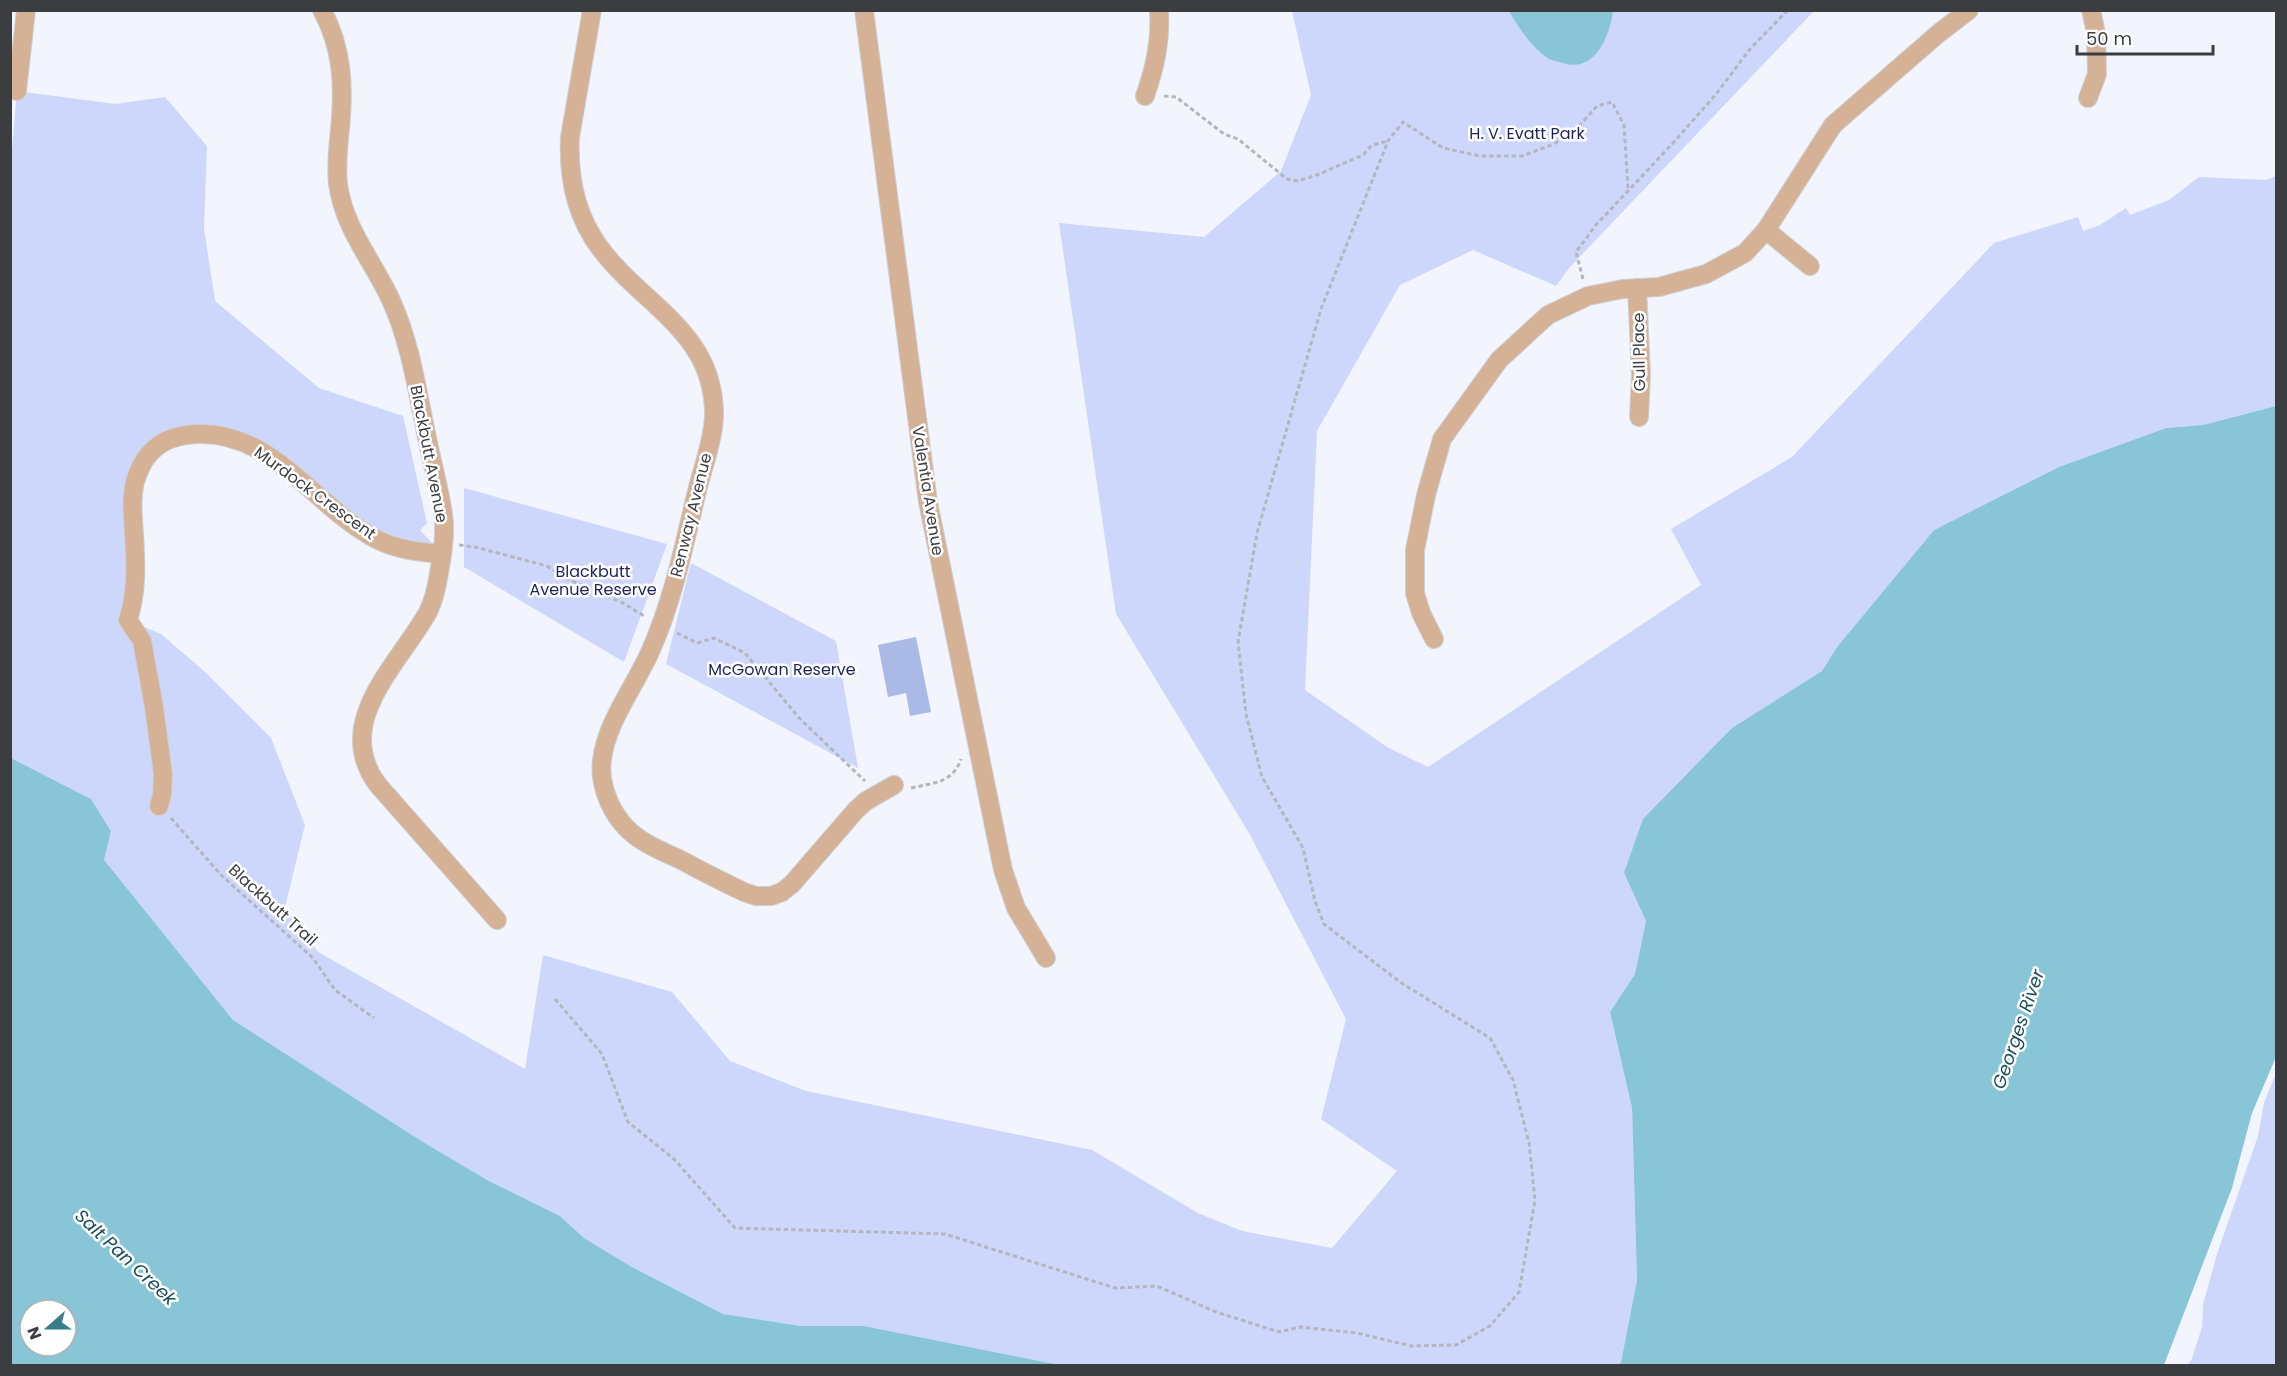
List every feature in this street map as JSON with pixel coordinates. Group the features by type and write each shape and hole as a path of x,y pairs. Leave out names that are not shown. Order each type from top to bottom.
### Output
{"street":[{"path":"17,91 26,10"},
{"name":"Blackbutt Avenue","path":"322,10 333,33 342,66 337,168 341,199 351,229 383,284 405,337 444,523 437,585 427,612 382,681 366,714 362,750 364,764 378,785 497,920"},
{"name":"Renway Avenue","path":"592,10 570,137 570,166 575,196 589,232 601,249 626,277 688,337 706,370 714,404 710,439 673,587 661,625 604,745 602,762 607,798 622,824 635,836 744,892 756,896 771,896 792,884 866,801 894,785"},
{"name":"Valentia Avenue","path":"864,10 935,543 1003,870 1016,908 1046,958"},
{"path":"1145,96 1158,49 1159,10"},
{"path":"1434,639 1421,613 1415,593 1416,550 1426,495 1442,439 1499,360 1548,315 1588,296 1659,287 1706,274 1745,253 1766,230 1833,125 1969,10"},
{"path":"2088,98 2097,74 2096,33 2091,10"},
{"path":"1766,230 1810,266"},
{"name":"Gull Place","path":"1637,288 1641,375 1639,417"},
{"name":"Murdock Crescent","path":"159,806 163,774 154,707 142,641 128,620 136,586 132,510 136,478 149,452 159,444 179,436 225,437 256,448 288,470 376,539 407,550 443,547"}],"path":[{"path":"1588,296 1576,252 1596,225 1717,93 1750,49 1788,10"},
{"path":"1145,96 1176,97 1224,134 1238,139 1287,179 1298,181 1317,175 1363,155 1372,145 1388,141"},
{"path":"555,999 602,1054 628,1122 674,1159 735,1228 945,1234 1115,1288 1157,1286 1216,1312 1279,1332 1300,1327 1357,1334 1411,1346 1456,1345 1490,1326 1520,1292 1534,1200 1529,1143 1513,1080 1490,1038 1400,982 1324,924 1315,901 1303,848 1262,777 1246,714 1238,642 1257,533 1321,309 1388,141 1403,122 1443,148 1480,156 1522,156 1554,144 1579,126 1597,106 1612,102 1624,124 1628,189"},
{"path":"443,547 475,547 547,566 567,579 623,603 698,643 714,638 745,653 800,719 865,781"},
{"path":"894,785 909,788 943,781 957,770 961,757"},
{"name":"Blackbutt Trail","path":"159,806 181,827 221,875 313,958 335,990 374,1018"}],"green space":[{"name":"H. V. Evatt Park","path":"1292,11 1814,11 1570,267 1556,286 1473,250 1400,285 1317,431 1305,690 1387,747 1428,767 1701,585 1671,529 1792,457 1994,243 2078,217 2083,231 2100,225 2126,208 2130,215 2169,200 2199,177 2266,180 2276,176 2276,406 2203,425 2166,428 2059,467 1934,530 1837,647 1822,671 1732,728 1624,873 1646,921 1635,974 1610,1012 1632,1108 1637,1280 1619,1365 1060,1365 864,1326 801,1326 723,1314 632,1267 584,1238 560,1216 489,1181 423,1142 233,1020 103,860 111,831 91,799 11,758 10,174 17,91 115,104 165,97 207,146 204,228 215,301 319,388 403,416 427,523 420,530 442,554 391,546 270,457 191,435 142,463 128,620 161,634 204,671 271,738 305,825 285,907 318,952 525,1069 543,955 672,992 730,1061 806,1091 1092,1150 1198,1213 1242,1231 1332,1248 1397,1171 1321,1119 1346,1019 1249,833 1116,614 1059,223 1204,237 1281,171 1311,95"},
{"name":"Blackbutt Avenue Reserve","path":"464,488 667,544 624,662 464,567"},
{"name":"McGowan Reserve","path":"691,563 836,641 858,768 666,664"},
{"path":"2276,1073 2276,1365 2187,1365 2191,1361 2202,1327 2203,1305 2217,1254 2258,1136 2264,1103"}],"water":[{"path":"1509,11 1613,11 1608,33 1598,52 1582,63 1571,65 1551,60 1540,53 1525,36"},
{"name":"Georges River","path":"2276,406 2276,1057 2252,1113 2232,1188 2164,1365 1619,1365 1637,1280 1632,1108 1610,1012 1635,974 1646,921 1624,873 1643,819 1732,728 1822,671 1837,647 1934,530 2059,467 2166,428 2203,425"},
{"name":"Salt Pan Creek","path":"11,758 91,799 111,831 104,860 233,1020 423,1142 489,1181 560,1216 584,1238 632,1267 723,1314 801,1326 864,1326 1060,1365 11,1365"}],"building":[{"path":"916,637 931,712 910,716 906,693 888,697 878,645"}]}
